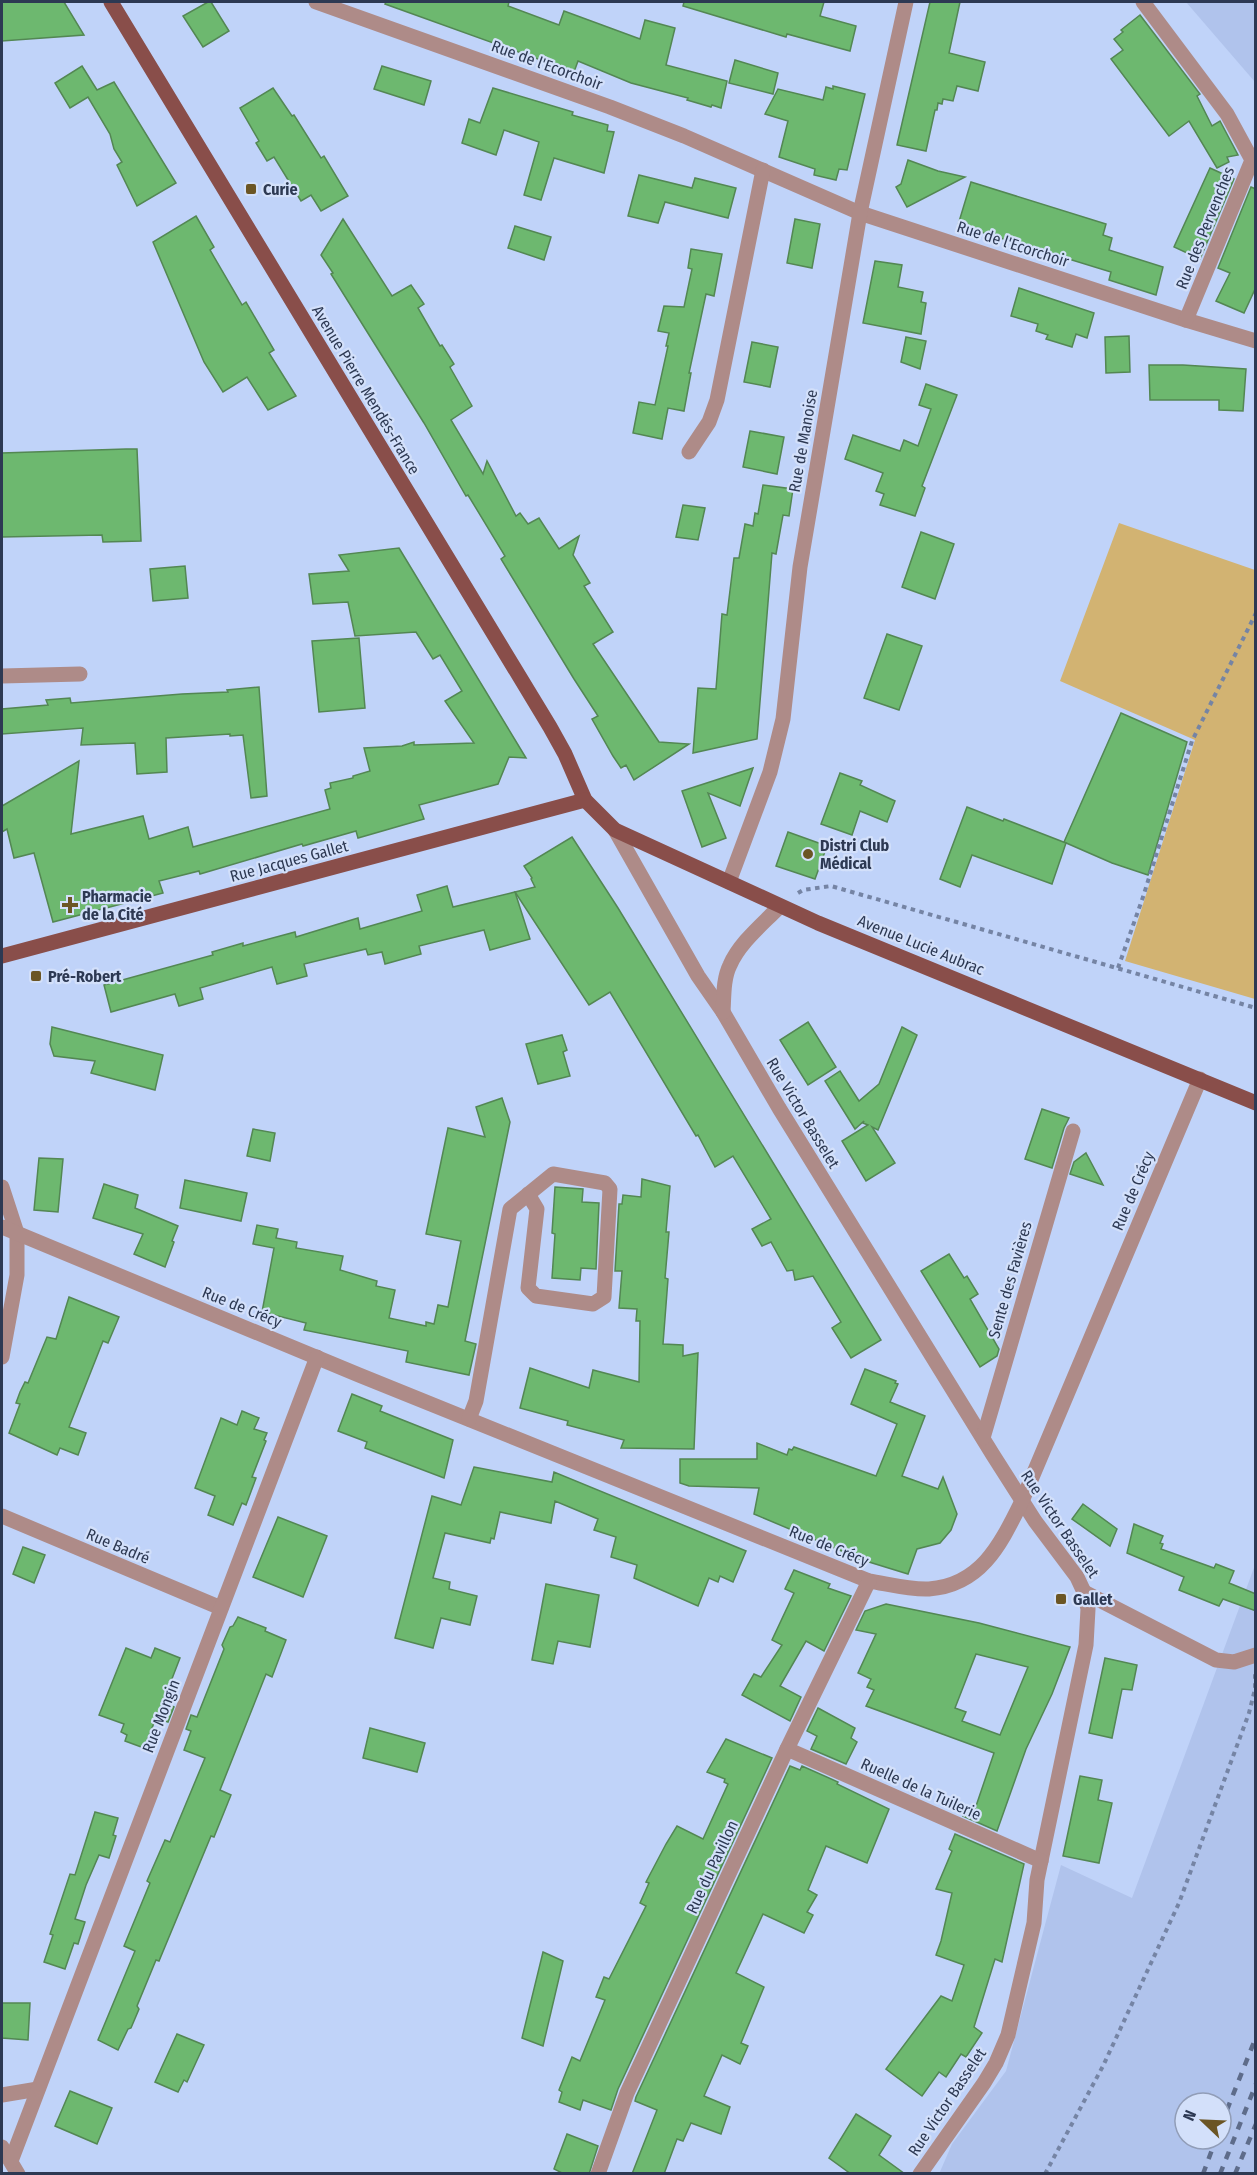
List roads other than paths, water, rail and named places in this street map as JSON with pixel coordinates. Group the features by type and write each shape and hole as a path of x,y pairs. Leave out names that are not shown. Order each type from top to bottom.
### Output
{"main road":[{"name":"Avenue Pierre Mendés-France","path":"111,2 550,727 566,754 585,800"},
{"name":"Avenue Lucie Aubrac","path":"585,800 615,830 780,906 1256,1102"},
{"name":"Rue Jacques Gallet","path":"2,956 585,800"}],"street":[{"name":"Rue de l'Ecorchoir","path":"316,2 610,107 860,213 1256,341"},
{"name":"Rue de Manoise","path":"729,882 770,772 783,719 800,567 860,213 906,2"},
{"name":"Rue des Pervenches","path":"1143,2 1227,114 1252,160 1186,320"},
{"path":"688,452 700,438 709,422 717,400 763,170"},
{"path":"2,676 80,674"},
{"name":"Rue Victor Basselet","path":"615,830 698,976 723,1012 779,1108 982,1438 1022,1501 1068,1562 1084,1592 1088,1609 1086,1646 1037,1880 1034,1923 1004,2047 984,2084 920,2174"},
{"path":"723,1012 729,965 740,948 780,906"},
{"name":"Rue de Crécy","path":"2,1227 869,1581 927,1589 952,1585 970,1576 985,1563 1003,1539 1022,1501 1200,1078"},
{"name":"Sente des Favières","path":"982,1438 1073,1131"},
{"path":"469,1419 476,1401 510,1209 553,1173 605,1183 610,1189 603,1297 593,1304 536,1296 528,1288 537,1209 528,1194"},
{"path":"2,1187 18,1233 17,1275 2,1357"},
{"name":"Rue Mongin","path":"15,2167 38,2089 317,1357"},
{"name":"Rue Badré","path":"2,1516 221,1608"},
{"name":"Rue du Pavillon","path":"598,2174 627,2093 787,1749 869,1581"},
{"path":"1084,1592 1216,1660 1234,1662 1256,1655"},
{"name":"Ruelle de la Tuilerie","path":"787,1749 1041,1862"},
{"path":"2,2095 38,2089"},
{"path":"2,2146 15,2167"}],"railway":[{"path":"1233,2095 1256,2037"},
{"path":"1220,2174 1256,2084"},
{"path":"1235,2174 1256,2124"},
{"path":"1203,2174 1212,2151"}],"place":[{"name":"Curie","path":"251,189"},
{"name":"Distri Club Médical","path":"808,854"},
{"name":"Pharmacie de la Cité","path":"70,905"},
{"name":"Pré-Robert","path":"36,976"},
{"name":"Gallet","path":"1061,1599"}]}
